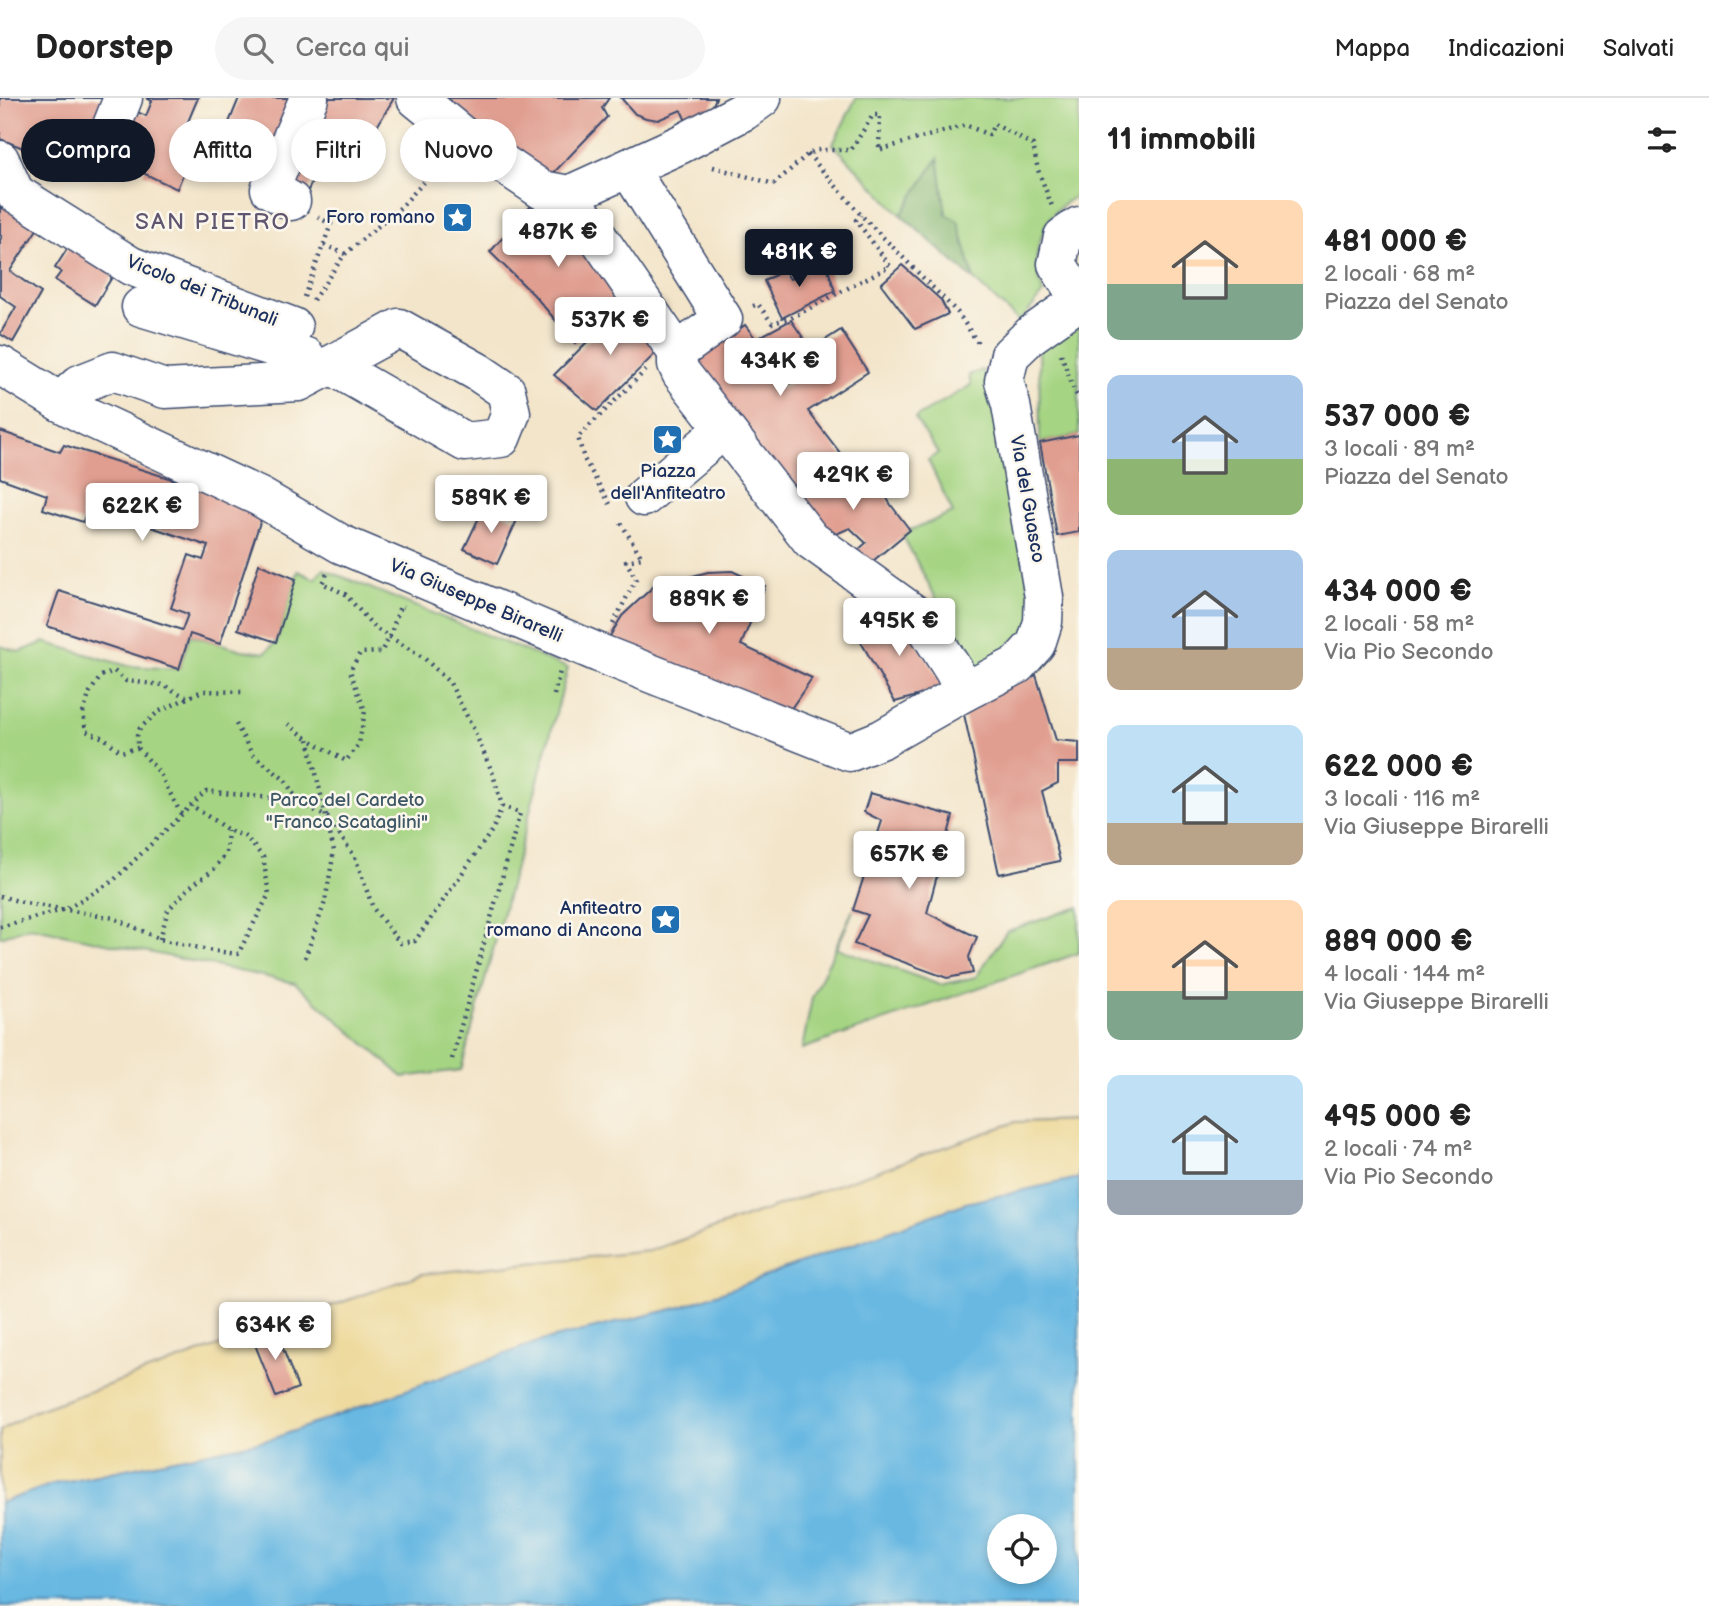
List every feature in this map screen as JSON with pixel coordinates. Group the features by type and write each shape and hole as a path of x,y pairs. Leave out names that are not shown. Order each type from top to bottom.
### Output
{"street":[{"path":"115,119 123,98"},
{"path":"291,201 270,189 309,98"},
{"path":"416,98 441,119"},
{"path":"555,193 629,169 744,111 762,98"},
{"name":"Vicolo dei Tribunali","path":"18,160 15,193 131,266 303,314"},
{"path":"629,169 723,319 677,352"},
{"path":"517,170 555,193 677,352 677,364 681,373 811,540 920,619 954,671 964,692"},
{"path":"1071,231 1057,264 1070,286 1079,290"},
{"path":"61,402 80,384 113,371 164,389 299,382 331,365 141,307"},
{"path":"1004,381 1010,355 1031,335 1065,311"},
{"name":"Via Giuseppe Birarelli","path":"0,365 61,402 123,434 260,497 341,544 558,653 743,711 850,752 882,739 964,692"},
{"name":"Via del Guasco","path":"964,692 1017,665 1036,644 1043,622 1044,597 1012,405 1004,381"},
{"path":"644,497 724,429"}],"path":[{"path":"681,144 704,164 775,184 808,154 817,150 851,150 873,115 880,115 879,150 966,125 989,135 994,124 1033,145 1038,170 1056,216 1071,231"},
{"path":"808,154 861,215 958,313 1004,381"},
{"path":"303,314 345,254 401,206 423,182"},
{"path":"791,318 890,266 856,220 861,215"},
{"name":"Vicolo dei Tribunali","path":"303,314 331,224"},
{"path":"324,245 345,254"},
{"path":"1065,311 1070,380 1079,399"},
{"path":"614,620 636,579 626,561 642,558 584,459 579,437 665,350 677,352"},
{"path":"0,927 66,909 113,881 206,791 298,801 328,818 355,857 373,908 400,943 415,942 493,829 502,806 493,774 450,683 424,659 375,628 345,594 322,583"},
{"path":"288,724 346,761 359,744 365,711 350,671 360,653 381,652 390,636 400,606 413,611"},
{"path":"554,695 561,671 558,653"},
{"path":"138,748 121,752 104,738 86,731 83,713 90,692 101,676 114,671 126,681 163,685 188,698"},
{"path":"181,814 159,772 138,748 137,736 140,728 158,712 202,691 242,692"},
{"path":"236,723 252,754 285,780 298,801"},
{"path":"305,958 325,902 334,851 308,739"},
{"path":"0,896 25,903 114,918 160,939 238,954 269,894 263,856 246,837 228,830 191,805"},
{"path":"452,1059 520,813 502,806"},
{"path":"160,939 168,910 190,887 214,869 226,853 228,830"}],"green space":[{"path":"856,98 1044,98 1079,104 1079,195 1062,205 1045,227 1037,260 1043,293 1020,322 974,280 958,221 946,214 938,159 901,215 833,144"},
{"path":"938,158 946,214 958,221 974,280 901,215"},
{"path":"1079,323 1079,435 1040,443 1039,340"},
{"path":"982,370 1001,401 1035,633 978,668 903,536 910,530 953,513 928,460 938,453 915,418 971,385 969,375"},
{"name":"Parco del Cardeto \"Franco Scataglini\"","path":"323,569 568,668 461,1070 403,1077 295,983 30,927 0,937 0,646 20,652 44,642 128,666 179,669 190,635 242,650 265,653 276,642 298,571 315,579"},
{"path":"1079,907 1079,953 802,1049 812,998 853,910 837,948 940,985 976,977 1007,931"}],"sand":[{"path":"1079,1120 1079,1178 966,1203 681,1307 538,1342 272,1439 53,1484 0,1503 0,1431 32,1412 422,1274 650,1251 1016,1122"}],"water":[{"path":"1079,1178 1079,1606 0,1606 0,1503 53,1484 272,1439 538,1342 681,1307 966,1203"}],"building":[{"path":"0,98 116,98 107,119 21,119 21,147 0,139"},
{"path":"146,98 198,98 189,119 169,119 169,182 180,182 177,189 155,179 155,119 126,119 131,109 146,116 152,101"},
{"path":"239,98 300,98 277,159 277,119 230,119"},
{"path":"313,98 394,98 382,119 305,119"},
{"path":"439,98 609,98 602,108 607,117 543,184 517,162 517,119 464,119"},
{"path":"621,98 716,98 709,114 686,121 681,110 658,120 646,118 635,114"},
{"path":"291,157 291,182 312,182 304,199 280,186"},
{"path":"0,195 45,217 10,271 41,293 13,342 0,334 16,307 0,296"},
{"path":"540,196 587,244 625,295 575,343 534,295 490,252"},
{"path":"76,235 120,264 95,305 55,280 61,272 55,268"},
{"path":"826,263 835,291 782,318 764,281 784,270 790,279"},
{"path":"902,265 941,300 948,314 915,329 881,284"},
{"path":"629,300 663,346 597,411 554,375"},
{"path":"791,320 811,349 841,330 868,372 808,411 851,467 784,493 686,369 745,325 756,339","holes":["799,364 806,373 781,389 768,371 774,367 780,376"]},
{"path":"0,431 60,452 64,445 265,507 220,644 190,634 179,669 47,626 59,591 182,630 188,614 171,608 189,555 203,560 208,546 88,506 83,522 43,509 47,495 0,478"},
{"path":"1079,435 1079,532 1057,536 1040,443"},
{"path":"864,460 891,505 910,530 862,570 850,557 866,543 850,528 822,540 790,499"},
{"path":"485,505 517,520 497,564 464,549"},
{"path":"259,564 296,579 276,642 238,629"},
{"path":"732,571 765,586 741,645 812,678 788,713 607,641 622,616 654,586 708,572"},
{"path":"894,606 945,688 895,702 857,635"},
{"path":"1036,675 1056,740 1079,742 1079,763 1058,763 1058,783 1042,791 1060,861 999,874 962,705"},
{"path":"870,793 953,816 927,913 977,937 969,957 973,973 947,978 854,944 868,915 853,910 882,821 864,812"},
{"path":"275,1328 298,1388 276,1397 252,1337"}],"place":[{"name":"Foro romano","path":"458,217"},
{"name":"Piazza dell'Anfiteatro","path":"668,440"},
{"name":"Anfiteatro romano di Ancona","path":"665,919"}],"district":[{"name":"SAN PIETRO","path":"213,222"}]}
